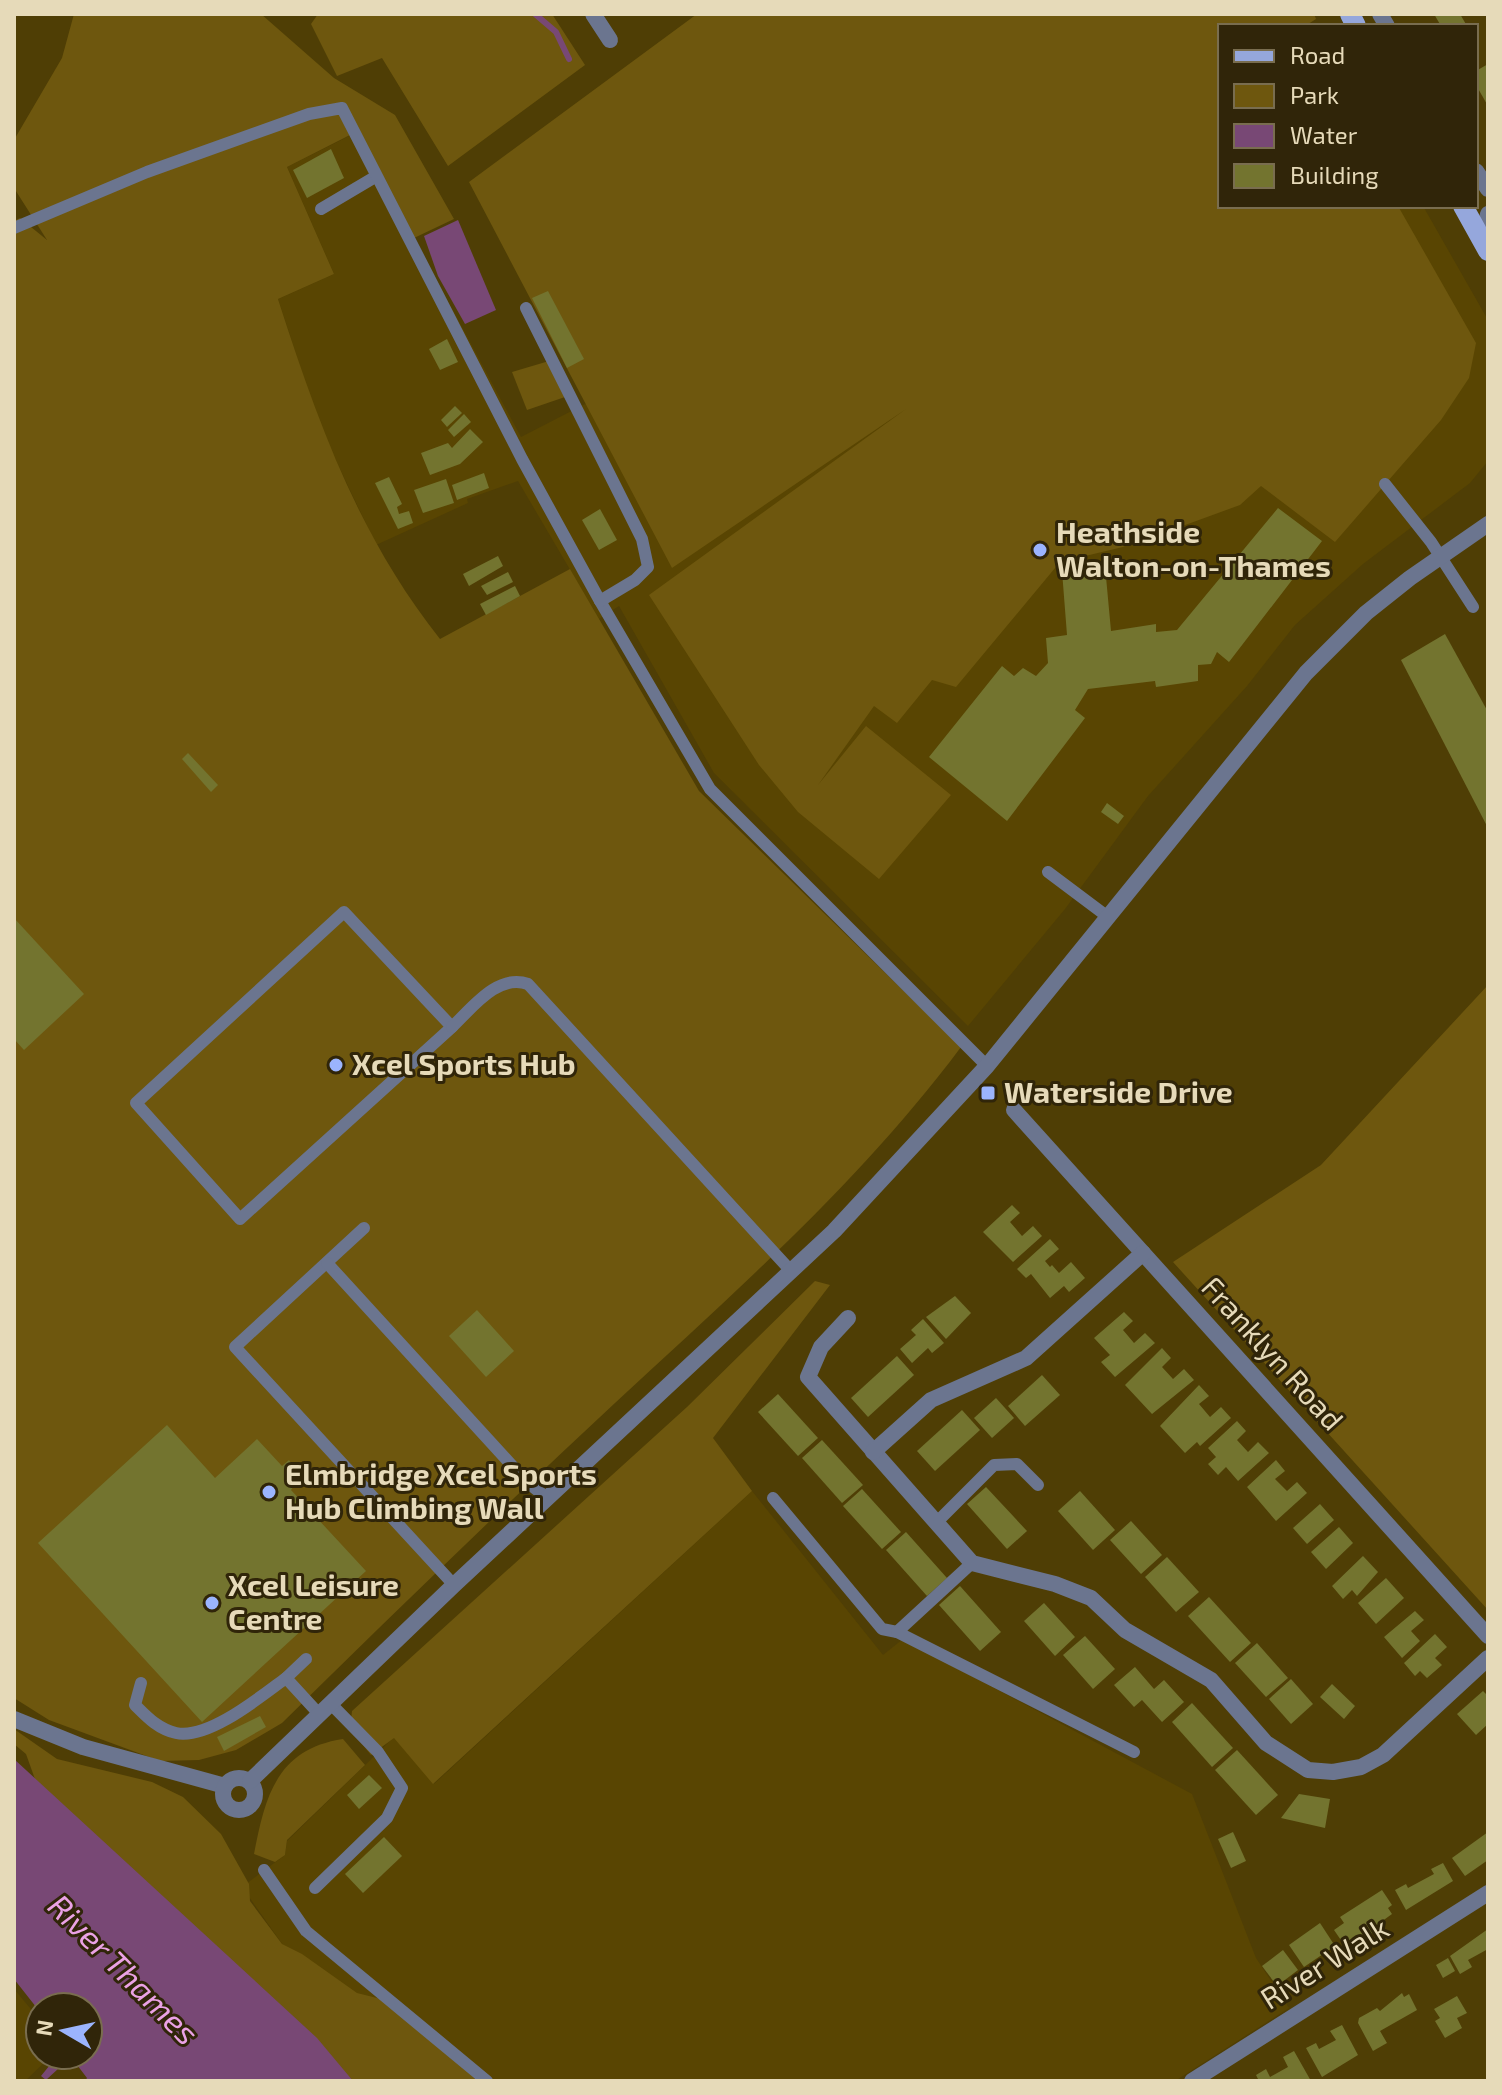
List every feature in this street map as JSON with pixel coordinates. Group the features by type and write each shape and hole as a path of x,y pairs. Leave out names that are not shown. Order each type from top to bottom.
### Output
{"main road":[{"path":"1464,208 1488,251"}],"street":[{"path":"593,14 610,40"},
{"path":"250,1781 454,1585 834,1231 987,1066 1306,673 1366,613 1439,556 1488,524"},
{"name":"Franklyn Road","path":"1014,1110 1488,1636"},
{"path":"873,1452 931,1400 1026,1358 1143,1253"},
{"path":"848,1318 821,1347 808,1377 972,1563 1055,1584 1091,1598 1125,1630 1211,1680 1266,1743 1308,1770 1333,1772 1361,1767 1383,1755 1488,1658"},
{"path":"14,1719 83,1747 225,1786"},
{"path":"225,1786 234,1779 250,1781"},
{"path":"225,1786 225,1803 240,1811 255,1801 255,1789 250,1781"},
{"name":"River Walk","path":"1192,2081 1488,1893"}],"lane":[{"path":"14,228 162,166 309,114 342,108 375,177 600,601 710,789 987,1066"},
{"path":"321,209 375,177"},
{"path":"526,308 642,539 648,567 635,580 600,601"},
{"path":"1385,484 1473,607"},
{"path":"1048,872 1108,917"},
{"path":"452,1027 344,912 136,1103 240,1219 497,987 511,981 528,984 791,1271"},
{"path":"364,1228 235,1347 454,1585"},
{"path":"327,1263 483,1435 547,1498"},
{"path":"936,1523 994,1465 1004,1461 1017,1464 1038,1485"},
{"path":"773,1498 882,1629 897,1632 1134,1752"},
{"path":"897,1632 972,1563"},
{"path":"141,1683 135,1705 163,1729 190,1734 247,1706 306,1659"},
{"path":"286,1678 378,1752 402,1788 387,1818 315,1888"},
{"path":"264,1870 306,1931 487,2081"}],"shaded area":[{"name":"Heathside Walton-on-Thames","path":"351,135 414,238 521,437 587,403 942,383 1218,207 1424,208 1488,320 1488,461 1470,483 1363,564 1295,625 1247,686 1148,796 1065,909 968,1026 714,773 619,606 599,619 518,481 467,499 468,503 376,545 319,425 278,299 334,274 287,167"},
{"path":"752,1491 883,1655 903,1639 1192,1794 1256,1958 1289,2008 1175,2081 457,2081 285,1948 242,1887 285,1855 287,1841 394,1737 434,1784"},
{"path":"14,1989 24,2001 24,2071 35,2071 25,2081 14,2081"}],"green space":[{"name":"Xcel Sports Hub","path":"74,14 261,14 334,78 395,115 454,219 414,238 350,135 287,167 334,274 278,299 325,434 363,518 386,559 440,639 570,569 699,791 961,1047 882,1143 796,1233 489,1522 282,1723 236,1750 199,1760 160,1761 49,1720 14,1698 14,221 20,218 47,240 14,188 14,140 62,58"},
{"path":"318,14 552,14 585,65 448,166 382,58 337,76 311,24"},
{"path":"697,14 1314,14 1316,19 1308,24 1218,24 1218,208 1399,208 1476,343 1469,378 1441,420 1335,542 1261,486 1240,505 1177,528 1151,533 1123,547 1060,562 956,687 932,680 897,723 874,706 818,785 866,726 951,795 879,879 798,812 759,765 649,595 906,409 672,568 469,182"},
{"path":"549,361 565,397 527,410 512,372"},
{"path":"1488,985 1488,1610 1173,1262 1321,1165"},
{"path":"815,1281 830,1285 713,1438 752,1491 433,1784 394,1738 371,1755 350,1729 352,1711 687,1407"},
{"path":"14,1729 57,1759 152,1782 183,1797 221,1834 249,1884 250,1901 282,1944 302,1954 357,1993 385,2000 478,2081 329,2081 41,1796 26,1754 14,1744"},
{"path":"343,1739 365,1765 287,1840 285,1855 275,1862 254,1854 263,1813 278,1778 303,1753 321,1744"}],"water":[{"path":"458,220 496,310 465,324 438,276 424,236"},
{"name":"River Thames","path":"14,1759 317,2038 353,2081 85,2081 87,2078 82,2071 104,2071 104,1991 24,1992 14,1979"},
{"path":"45,2071 56,2071 46,2080 41,2076"}],"building":[{"path":"1434,14 1460,14 1466,24 1440,24"},
{"path":"1488,64 1488,106 1478,88 1478,70"},
{"path":"331,149 344,178 307,198 293,170"},
{"path":"548,291 584,359 567,368 532,298"},
{"path":"447,339 458,362 440,370 429,349"},
{"path":"455,406 462,413 447,427 441,420"},
{"path":"464,414 471,422 454,437 448,430"},
{"path":"470,429 483,442 460,464 430,475 421,453 448,443 452,448"},
{"path":"484,473 489,488 457,500 452,485"},
{"path":"389,477 402,504 397,507 399,514 409,511 413,523 398,529 375,483"},
{"path":"446,479 454,503 423,513 414,490"},
{"path":"1278,508 1322,541 1229,662 1217,652 1211,664 1198,665 1198,681 1156,687 1155,681 1088,689 1075,710 1085,718 1007,821 929,757 1002,666 1014,676 1023,668 1036,676 1048,663 1046,638 1067,635 1062,571 1105,566 1111,631 1156,624 1156,632 1177,630"},
{"path":"600,509 617,540 599,550 582,520"},
{"path":"498,556 503,566 469,586 463,574"},
{"path":"508,572 513,582 487,595 481,586"},
{"path":"515,586 520,596 486,615 480,604"},
{"path":"1445,634 1488,712 1488,828 1401,660"},
{"path":"188,753 218,785 211,792 182,759"},
{"path":"1107,803 1124,816 1118,824 1101,812"},
{"path":"14,918 84,994 24,1050 14,1039"},
{"path":"1012,1205 1020,1213 1010,1222 1022,1236 1033,1226 1042,1236 1013,1262 983,1232"},
{"path":"1050,1239 1059,1249 1045,1261 1050,1267 1052,1265 1059,1273 1071,1262 1085,1278 1069,1292 1064,1286 1050,1298 1031,1274 1026,1278 1017,1269"},
{"path":"955,1296 971,1313 946,1339 926,1317"},
{"path":"477,1310 514,1351 486,1377 449,1336"},
{"path":"1124,1312 1133,1321 1123,1330 1134,1343 1145,1333 1155,1343 1115,1377 1101,1362 1110,1355 1094,1338"},
{"path":"923,1319 944,1343 932,1353 928,1348 912,1363 900,1349 916,1335 911,1330"},
{"path":"1162,1348 1171,1358 1162,1367 1173,1379 1184,1369 1194,1380 1152,1414 1125,1385"},
{"path":"897,1356 914,1375 868,1417 851,1398"},
{"path":"1042,1375 1060,1395 1025,1426 1008,1406"},
{"path":"1199,1385 1209,1396 1199,1404 1210,1417 1221,1407 1231,1418 1200,1446 1197,1442 1185,1453 1160,1426"},
{"path":"778,1394 818,1438 798,1456 758,1412"},
{"path":"996,1398 1014,1418 992,1438 974,1418"},
{"path":"962,1410 980,1430 935,1471 917,1451"},
{"path":"1237,1421 1246,1431 1237,1440 1248,1452 1258,1442 1269,1453 1238,1481 1226,1467 1218,1475 1208,1464 1216,1457 1208,1448"},
{"name":"Xcel Leisure Centre","path":"167,1425 215,1478 257,1439 282,1466 289,1460 300,1478 291,1490 366,1571 202,1722 38,1543"},
{"path":"822,1440 863,1485 842,1503 802,1458"},
{"path":"1276,1460 1285,1471 1275,1479 1287,1491 1297,1482 1307,1493 1276,1521 1247,1487"},
{"path":"986,1487 1027,1531 1007,1549 967,1504"},
{"path":"862,1489 901,1532 882,1549 843,1506"},
{"path":"1080,1491 1115,1530 1093,1550 1058,1511"},
{"path":"1320,1504 1334,1520 1307,1544 1293,1528"},
{"path":"1131,1521 1162,1555 1141,1574 1110,1540"},
{"path":"1339,1527 1353,1543 1326,1569 1311,1552"},
{"path":"906,1532 947,1578 927,1596 886,1550"},
{"path":"1363,1556 1378,1572 1357,1596 1352,1590 1343,1599 1332,1586"},
{"path":"1167,1557 1199,1592 1176,1612 1145,1577"},
{"path":"1386,1578 1404,1598 1376,1624 1358,1603"},
{"path":"960,1586 1001,1632 980,1651 939,1605"},
{"path":"1209,1597 1251,1643 1230,1662 1188,1616"},
{"path":"1044,1603 1075,1637 1055,1656 1024,1621"},
{"path":"1415,1611 1424,1620 1411,1631 1420,1641 1402,1658 1384,1637"},
{"path":"1435,1634 1447,1647 1435,1658 1442,1665 1427,1678 1420,1671 1415,1676 1404,1663"},
{"path":"1085,1636 1115,1669 1093,1689 1063,1655"},
{"path":"1257,1643 1288,1678 1266,1697 1235,1663"},
{"path":"1135,1667 1154,1689 1164,1680 1184,1702 1162,1722 1142,1700 1134,1707 1114,1685"},
{"path":"1291,1679 1313,1704 1291,1724 1269,1699"},
{"path":"1332,1684 1355,1706 1344,1719 1320,1697"},
{"path":"1483,1691 1488,1696 1488,1724 1476,1735 1457,1714"},
{"path":"1192,1703 1233,1748 1212,1767 1172,1722"},
{"path":"260,1716 266,1727 224,1751 217,1737"},
{"path":"1237,1750 1278,1795 1256,1815 1215,1770"},
{"path":"369,1775 382,1788 359,1809 347,1795"},
{"path":"1299,1794 1330,1799 1325,1828 1281,1818"},
{"path":"1233,1832 1246,1861 1231,1868 1218,1839"},
{"path":"1488,1832 1488,1860 1465,1876 1452,1858"},
{"path":"384,1837 402,1856 363,1893 345,1874"},
{"path":"1443,1863 1453,1881 1406,1910 1395,1890 1406,1884 1408,1888 1434,1874 1431,1869"},
{"path":"1382,1890 1392,1905 1388,1908 1392,1914 1381,1922 1384,1926 1347,1949 1334,1930 1344,1923 1340,1917"},
{"path":"1320,1923 1335,1946 1304,1967 1289,1945"},
{"path":"1488,1929 1488,1949 1468,1960 1472,1967 1460,1974 1450,1956"},
{"path":"1283,1950 1298,1970 1277,1986 1262,1966"},
{"path":"1448,1958 1455,1971 1443,1978 1436,1965"},
{"path":"1402,1993 1404,1997 1409,1994 1417,2010 1380,2031 1387,2043 1373,2051 1358,2023 1359,2018 1377,2008 1380,2011"},
{"path":"1457,1996 1467,2013 1457,2018 1462,2028 1445,2038 1435,2021 1440,2018 1434,2009"},
{"path":"1342,2025 1358,2055 1322,2077 1306,2048 1316,2043 1319,2049 1336,2040 1330,2031"},
{"path":"1294,2051 1311,2081 1259,2081 1256,2075 1266,2069 1270,2077 1288,2067 1283,2057"}],"waterway":[{"path":"535,14 556,32 569,59"}],"place":[{"name":"Heathside Walton-on-Thames","path":"1040,550"},
{"name":"Xcel Sports Hub","path":"336,1065"},
{"name":"Waterside Drive","path":"988,1093"},
{"name":"Elmbridge Xcel Sports Hub Climbing Wall","path":"269,1492"},
{"name":"Xcel Leisure Centre","path":"212,1603"}]}
